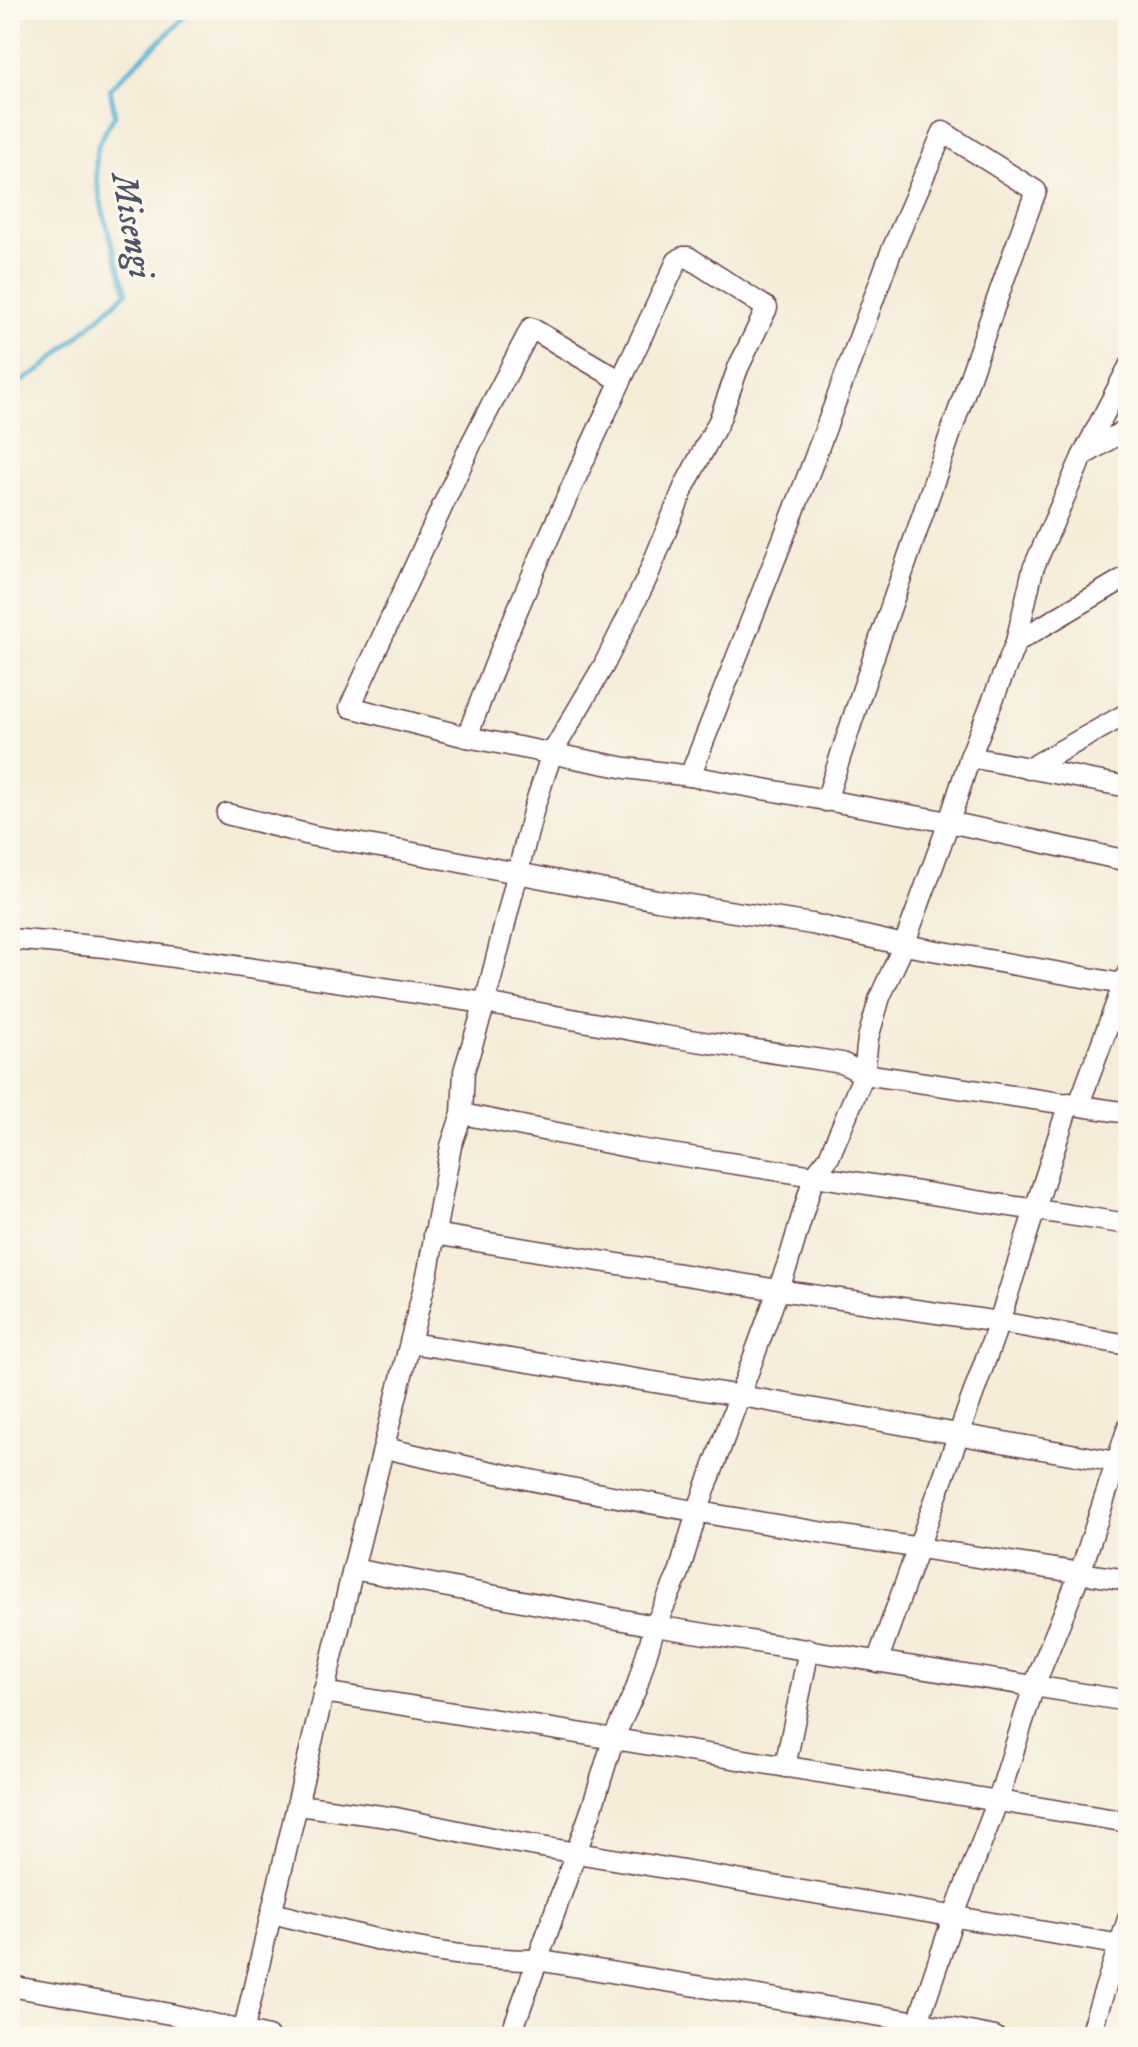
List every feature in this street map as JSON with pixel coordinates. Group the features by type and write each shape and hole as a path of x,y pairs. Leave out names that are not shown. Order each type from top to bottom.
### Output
{"street":[{"path":"690,776 812,465 891,252 943,132 1036,191 989,315 826,801"},
{"path":"242,2035 323,1692 428,1271 451,1146 462,1114 464,1071 485,1003 534,808 552,753 604,665 646,580 685,485 719,421 738,368 767,308 688,257 677,261 621,381 500,647 467,737"},
{"path":"621,381 531,328 472,442 350,707 467,737 626,768 690,776 949,822 1128,861"},
{"path":"510,2037 592,1808 614,1737 636,1689 655,1626 679,1573 697,1512 778,1290 814,1176 829,1157 864,1074 868,1038 880,997 904,945 970,757 1016,642 1033,569 1082,457 1128,368"},
{"path":"1082,457 1128,428"},
{"path":"1016,642 1128,576"},
{"path":"1028,769 1128,713"},
{"path":"970,757 1128,787"},
{"path":"227,814 314,836 657,900 812,924 904,945 1127,980 1034,1208 999,1322 877,1662"},
{"path":"10,939 106,947 485,1003 664,1036 842,1063 864,1074 1128,1113"},
{"path":"462,1114 638,1149 1128,1224"},
{"path":"434,1234 1128,1345"},
{"path":"411,1343 741,1396 1122,1463"},
{"path":"916,2030 954,1915 998,1800 1034,1686 1122,1463 1128,1427"},
{"path":"385,1448 519,1479 697,1512 1128,1580"},
{"path":"353,1569 655,1626 1128,1701"},
{"path":"785,1767 809,1649"},
{"path":"323,1692 1128,1822"},
{"path":"298,1805 396,1818 575,1853 1123,1945"},
{"path":"273,1913 422,1951 490,1960 536,1960 916,2030 995,2037"},
{"path":"1089,2037 1123,1945 1128,1919"},
{"path":"10,1986 170,2014 242,2035 268,2037"}],"waterway":[{"name":"Misengi","path":"10,388 41,370 127,292 104,217 96,175 99,143 115,115 110,89 192,10"}]}
